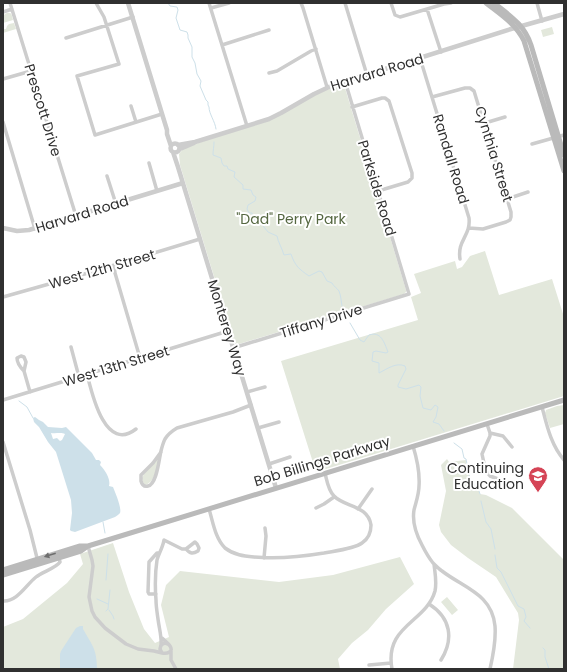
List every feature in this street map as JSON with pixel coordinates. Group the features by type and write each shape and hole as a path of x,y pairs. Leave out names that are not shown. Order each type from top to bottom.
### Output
{"main road":[{"path":"486,3 519,27"},
{"path":"494,3 516,21 519,27 559,136 564,155"},
{"path":"559,136 564,171"},
{"name":"Bob Billings Parkway","path":"3,575 80,546 88,546 564,400"},
{"name":"Bob Billings Parkway","path":"3,570 59,558 81,551 88,546"}],"street":[{"name":"Prescott Drive","path":"10,3 76,216"},
{"path":"96,3 107,25 119,64 77,76 95,135 162,114"},
{"path":"128,3 167,130 177,148 171,150 167,130"},
{"path":"210,3 247,126"},
{"path":"211,8 229,3"},
{"path":"301,3 327,87"},
{"path":"345,3 367,75"},
{"path":"391,3 394,14 398,17 450,3"},
{"path":"537,3 542,21"},
{"path":"3,12 12,9"},
{"path":"427,9 441,52"},
{"name":"Harvard Road","path":"177,148 276,116 327,87 564,14"},
{"path":"66,38 133,17"},
{"path":"222,45 269,30"},
{"path":"269,73 277,71 310,51 316,49"},
{"name":"Randall Road","path":"420,58 468,213 470,222 469,228"},
{"path":"3,79 31,71"},
{"name":"Parkside Road","path":"345,82 409,294"},
{"name":"Cynthia Street","path":"432,97 465,88 472,89 475,93 508,198 512,215 510,220 483,229 469,228"},
{"path":"352,107 382,98 389,101 408,159 412,175 410,181 378,191"},
{"path":"131,106 136,122"},
{"path":"484,123 505,117"},
{"path":"3,122 35,228"},
{"path":"532,144 559,136"},
{"name":"Monterey Way","path":"177,148 178,167 276,488"},
{"path":"149,163 157,191"},
{"path":"107,176 116,204"},
{"name":"Harvard Road","path":"3,228 21,232 183,183"},
{"path":"508,198 528,192"},
{"path":"460,259 460,245 469,228"},
{"name":"West 12th Street","path":"3,297 200,239"},
{"path":"114,265 115,274 140,358"},
{"name":"Tiffany Drive","path":"233,348 409,294"},
{"name":"West 13th Street","path":"3,400 228,331"},
{"path":"71,347 79,377"},
{"path":"24,371 30,392"},
{"path":"87,374 98,410 106,425 114,432 121,434 130,433 136,428"},
{"path":"247,392 265,387"},
{"path":"161,452 141,475 141,481 146,487 152,483 166,437 171,431 251,405"},
{"path":"542,407 553,442 564,460"},
{"path":"258,428 279,422"},
{"path":"487,424 490,433 488,442 482,454 485,468 490,476 506,482"},
{"path":"490,433 503,436 512,447"},
{"path":"3,442 32,535 38,562"},
{"path":"413,446 417,460 419,477 414,515 414,522 419,539 434,564 454,580 478,594 492,614 495,628 490,669"},
{"path":"268,464 290,457"},
{"path":"209,509 218,538 226,549 241,555 264,558 298,557 339,550 360,544 369,535 371,526 369,520 366,514 334,497 325,473"},
{"path":"358,509 372,489"},
{"path":"316,508 334,497"},
{"path":"264,558 266,536 265,528"},
{"path":"172,660 160,649 162,638 158,619 156,594 157,561 163,547 164,540 179,548 186,549"},
{"path":"88,546 93,566 89,597 95,617 105,628 126,644 138,649 168,654 171,650"},
{"path":"156,594 149,594 148,592 149,562 157,553 160,553"},
{"path":"3,601 12,599 37,576 58,565 60,562 59,558"},
{"path":"392,669 391,663 393,647 398,636 404,628 423,611 432,598 436,586 434,564"},
{"path":"429,604 442,616 448,630 448,646 441,660"},
{"path":"162,638 170,646 172,660 176,669"},
{"path":"154,651 164,644 168,644"},
{"path":"369,665 391,663"}],"green space":[{"path":"7,13 11,14 13,20 3,23 3,18"},
{"path":"14,23 16,29 3,33 3,29 6,29 9,24"},
{"path":"552,27 554,34 543,37 541,30"},
{"name":"\"Dad\" Perry Park","path":"342,85 345,88 406,292 404,294 235,344 180,165 179,154 183,149 201,142 265,122 317,94"},
{"path":"485,251 499,295 552,279 564,317 564,396 316,472 281,361 418,320 411,297 421,293 414,274 455,261 457,269 462,267 470,256"},
{"path":"564,405 564,424 550,428 545,413 546,410"},
{"path":"159,456 154,477 148,484 145,485 142,478"},
{"path":"447,459 449,462 466,460 470,479 480,494 486,495 512,508 564,560 564,669 513,669 519,620 518,613 496,577 451,545 441,532 439,525 446,491 441,465"},
{"path":"113,543 129,592 144,629 155,643 169,637 161,605 166,585 180,571 279,582 333,575 400,557 414,584 386,609 368,630 352,643 338,659 340,669 3,669 3,627 23,619 67,583 83,564 80,554"},
{"path":"447,597 458,610 452,615 441,602"}],"shaded area":[{"path":"35,417 48,427 66,427 92,453 96,460 101,462 100,465 106,472 109,486 113,487 118,500 120,513 118,515 75,532 70,530 72,513 71,500 56,452 34,422 33,418","holes":["51,433 62,433 65,434 60,441 57,438 53,439"]},
{"path":"83,626 83,629 93,648 96,657 97,669 60,669 61,651 76,628"}],"waterway":[{"path":"168,3 170,6 177,7 178,10 176,18 180,30 187,32 192,47 192,57 197,74 201,81 200,86 208,102 216,129"},
{"path":"214,142 213,155 221,158 224,166 227,166 228,169 235,172 234,177 243,185 243,189 251,190 253,195 256,197 255,201 248,205 247,209 249,213 252,213 254,221 256,217 268,232 277,236 284,255 291,254 298,267 309,276 319,271 322,272 327,281 332,283 339,291 342,306"},
{"path":"350,323 360,340 364,342 369,335 373,334 382,338 388,352 373,352 372,361 379,363 379,373 395,365 405,366 406,369 398,387 406,389 419,385 421,387 420,396 423,408 431,410 435,405 438,407 436,417 433,422 439,424 444,431"},
{"path":"19,401 27,407 33,418"},
{"path":"454,443 462,449 464,458 466,459 470,479 480,494"},
{"path":"481,501 486,522 491,529 495,549"},
{"path":"103,522 105,533"},
{"path":"106,580 108,554"},
{"path":"495,555 497,568 501,572 518,606 524,609 526,617 524,621 530,628"},
{"path":"106,611 108,609 110,590"},
{"path":"97,599 108,604"},
{"path":"109,610 114,619"},
{"path":"543,648 545,650 545,657 549,669"}],"place":[{"name":"Continuing Education","path":"538,493"}]}
